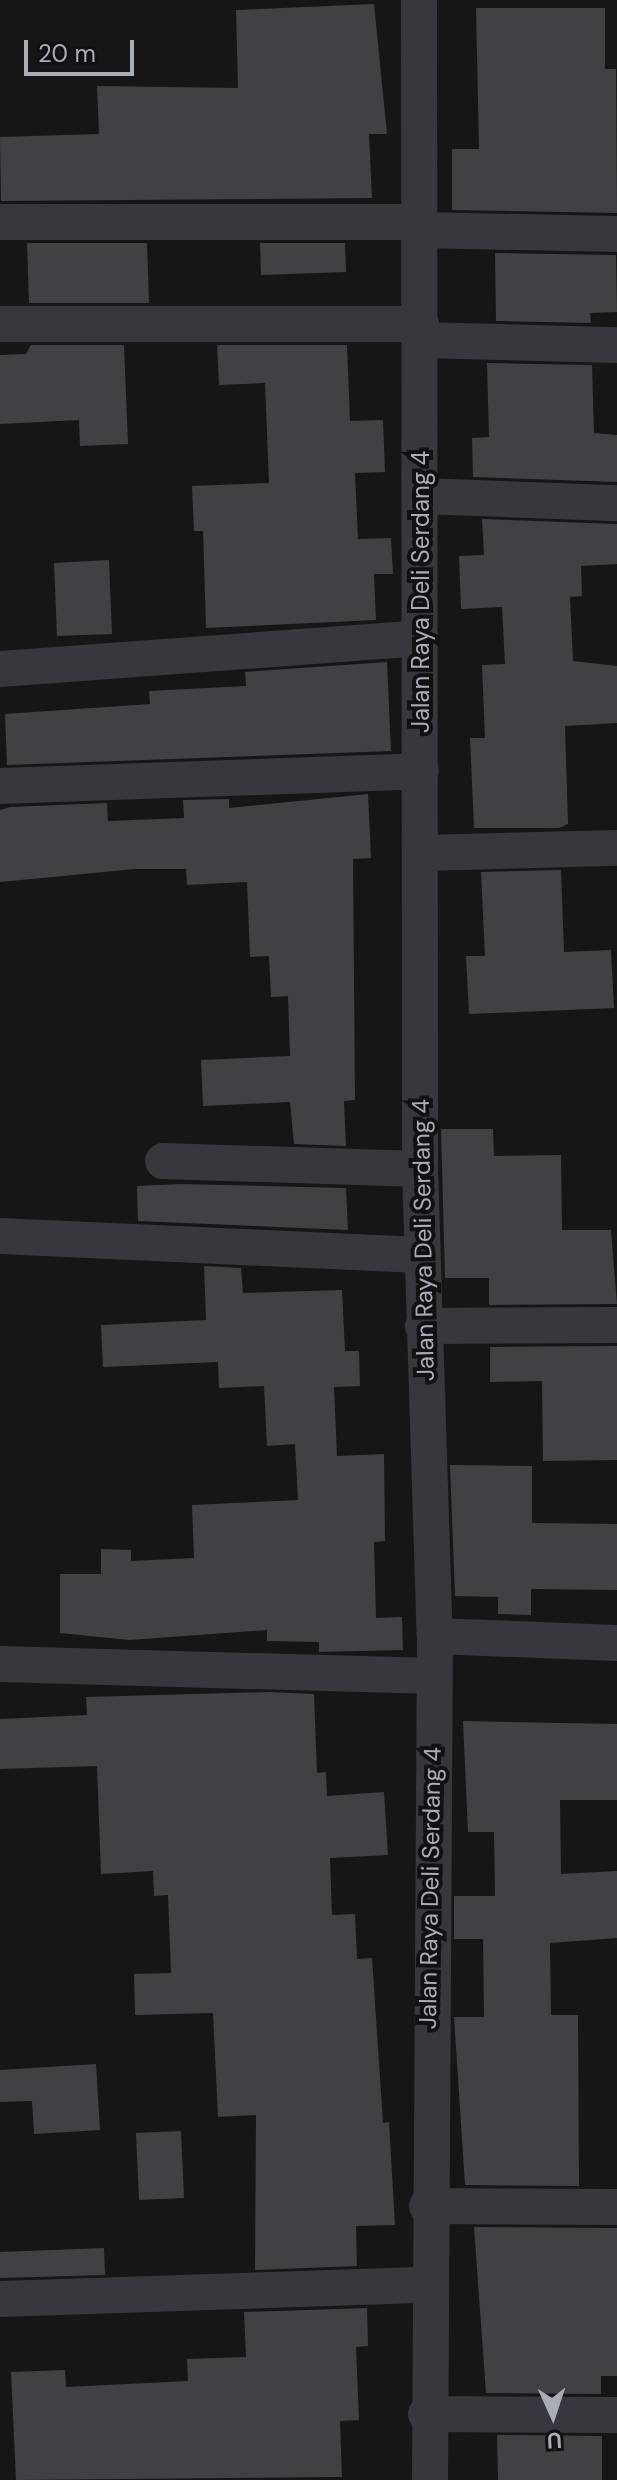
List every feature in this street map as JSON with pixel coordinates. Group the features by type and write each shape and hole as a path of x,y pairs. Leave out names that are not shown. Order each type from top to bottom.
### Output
{"street":[{"name":"Jalan Raya Deli Serdang 4","path":"419,0 422,496 420,1169 435,1636 427,2206 426,2414 430,2480"},
{"path":"0,222 420,226 617,234"},
{"path":"0,324 421,332 617,345"},
{"path":"422,496 617,503"},
{"path":"0,669 421,638"},
{"path":"0,786 421,771"},
{"path":"421,853 617,848"},
{"path":"163,1161 420,1169"},
{"path":"0,1236 421,1255"},
{"path":"423,1326 617,1325"},
{"path":"435,1636 617,1643"},
{"path":"0,1664 434,1676"},
{"path":"427,2206 617,2207"},
{"path":"0,2299 427,2285"},
{"path":"426,2414 617,2415"}],"building":[{"path":"374,4 387,134 369,134 372,198 1,201 0,137 99,134 97,86 238,88 236,10"},
{"path":"476,8 605,8 605,69 616,69 617,213 452,210 452,149 479,149"},
{"path":"27,243 147,243 149,303 29,303"},
{"path":"260,243 345,243 346,272 261,275"},
{"path":"495,253 616,255 617,312 590,313 591,323 496,321"},
{"path":"31,345 124,345 128,444 80,446 79,420 0,424 0,355 26,354"},
{"path":"217,345 347,345 350,421 383,420 385,472 355,473 358,539 391,538 393,574 374,574 376,620 206,628 203,531 194,531 192,486 269,483 265,383 219,385"},
{"path":"487,363 592,365 594,433 617,435 617,482 473,477 472,438 489,437"},
{"path":"482,519 617,524 617,564 581,566 582,596 570,597 573,661 617,666 617,723 565,726 568,824 559,828 474,828 470,738 485,738 482,665 505,664 502,607 461,609 459,556 484,555"},
{"path":"109,560 112,634 57,636 54,563"},
{"path":"387,662 391,751 7,765 5,714 150,704 149,691 246,686 245,672"},
{"path":"368,794 371,858 353,859 355,1100 344,1101 346,1146 294,1144 290,1102 203,1106 201,1060 290,1056 288,996 271,997 269,956 250,957 247,882 187,885 186,869 135,869 0,882 0,810 10,807 107,803 108,821 184,818 183,800 229,799 229,808"},
{"path":"561,870 564,952 611,950 614,1008 469,1014 466,956 485,956 481,872"},
{"path":"441,1129 493,1129 494,1156 561,1155 562,1230 611,1230 617,1304 489,1305 489,1278 445,1278"},
{"path":"180,1184 346,1188 348,1230 138,1221 137,1186"},
{"path":"204,1266 241,1268 243,1293 342,1290 345,1351 359,1351 360,1386 334,1387 337,1456 384,1454 385,1541 374,1542 376,1618 402,1617 403,1650 319,1652 319,1642 267,1641 267,1630 130,1640 60,1633 60,1574 101,1574 101,1549 131,1550 131,1561 194,1558 192,1505 298,1500 295,1444 267,1446 264,1386 219,1388 218,1362 103,1367 101,1325 206,1320"},
{"path":"617,1346 617,1460 543,1461 542,1381 490,1382 490,1347"},
{"path":"450,1465 532,1466 532,1523 617,1524 617,1590 531,1589 531,1615 498,1614 498,1597 455,1596"},
{"path":"269,1692 314,1694 317,1773 326,1772 327,1796 384,1792 388,1855 330,1858 332,1915 355,1914 357,1959 372,1958 383,2123 389,2122 395,2225 356,2226 357,2266 255,2270 256,2115 218,2117 213,2013 135,2015 134,1974 171,1973 168,1895 154,1896 153,1871 101,1874 97,1766 0,1769 0,1719 87,1715 86,1697"},
{"path":"463,1721 617,1724 617,1800 560,1800 561,1874 617,1871 617,1938 550,1943 551,2015 578,2015 579,2186 465,2185 454,2017 484,2017 483,1939 454,1939 454,1896 495,1896 494,1832 468,1832"},
{"path":"96,2064 100,2130 34,2134 32,2101 0,2102 0,2070"},
{"path":"181,2131 184,2198 139,2200 136,2133"},
{"path":"474,2227 617,2228 617,2376 601,2376 601,2394 486,2393"},
{"path":"104,2248 105,2275 0,2278 0,2252"},
{"path":"367,2308 368,2346 356,2347 359,2420 340,2421 342,2477 16,2480 11,2372 65,2370 66,2387 188,2381 187,2359 246,2357 244,2312"},
{"path":"497,2435 602,2436 602,2480 498,2480"}]}
